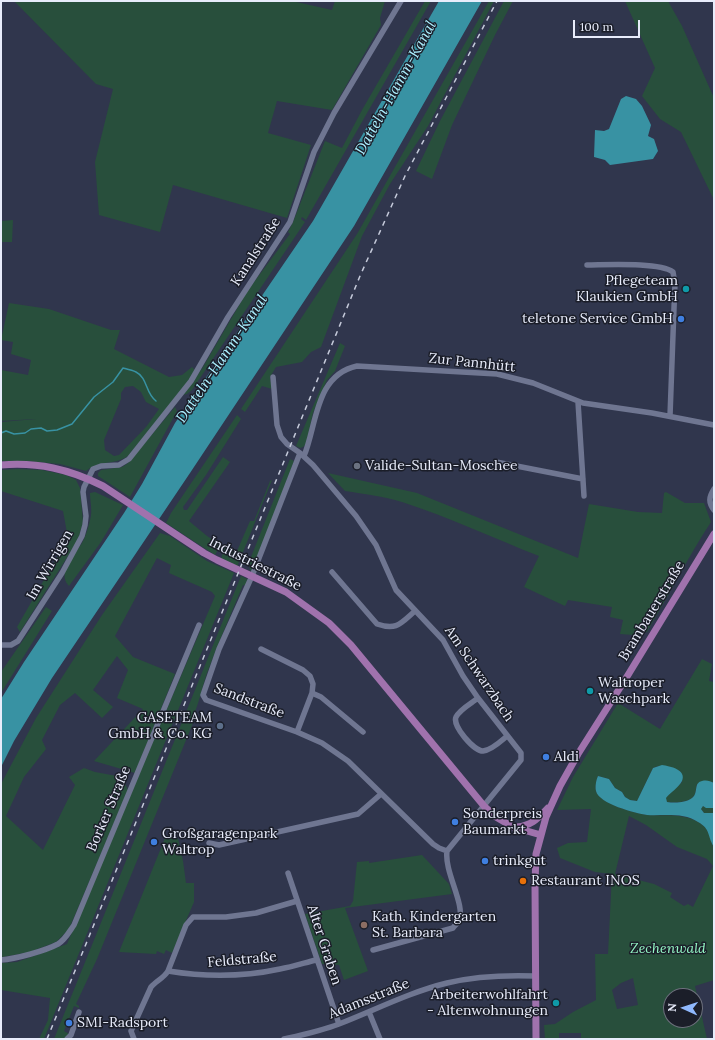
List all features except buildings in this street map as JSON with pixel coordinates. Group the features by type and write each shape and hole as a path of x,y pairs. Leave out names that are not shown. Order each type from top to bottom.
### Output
{"main road":[{"name":"Industriestraße","path":"1,466 30,465 51,467 88,478 103,486 204,553 286,592 329,623 351,645 484,806 496,817 513,827 541,835"},
{"name":"Brambauerstraße","path":"536,1039 536,854 551,805 582,748 714,534"},
{"name":"Brambauerstraße","path":"513,827 527,826 533,823 551,805"}],"street":[{"name":"Kanalstraße","path":"88,478 93,469 97,467 119,465 129,459 191,380 228,317 290,222 314,152 331,120 401,1"},
{"path":"588,265 637,265 664,268 673,272 674,308 670,416"},
{"name":"Zur Pannhütt","path":"302,455 317,411 331,380 338,374 350,368 362,366 497,374 534,383 578,402 670,416 714,425"},
{"name":"Am Schwarzbach","path":"274,377 279,432 287,444 313,465 356,516 376,545 396,590 414,611 433,628 443,640 478,698 521,753 522,758 484,806"},
{"path":"578,402 584,496"},
{"name":"Sandstraße","path":"302,455 252,576 219,650 203,695 206,700 297,732 322,743 348,761 433,844 447,851"},
{"path":"496,462 583,479"},
{"name":"Im Wirrigen","path":"1,645 11,645 18,641 59,577 80,540 85,525 86,516 83,492 88,478"},
{"path":"714,489 710,497 711,506 714,510"},
{"path":"332,572 377,624 387,628 398,625 414,611"},
{"name":"Borker Straße","path":"1,960 40,951 58,944 65,938 74,925 198,625"},
{"path":"261,649 303,670 310,676 313,684 312,693 297,732"},
{"path":"312,693 320,697 363,732"},
{"path":"478,698 458,715 456,721 457,727 473,747 484,751 507,736"},
{"path":"209,843 219,845 358,814 381,794"},
{"path":"373,950 453,928 459,921 461,910 451,880 446,858 447,851 484,806"},
{"name":"Alter Graben","path":"288,872 316,960 339,1024"},
{"path":"134,1039 131,1031 151,987 156,981 166,976 186,925 193,917 226,917 256,913 297,901"},
{"name":"Feldstraße","path":"168,972 192,975 234,975 279,970 316,960"},
{"name":"Adamsstraße","path":"284,1039 320,1031 419,992 447,983 489,977 535,976"},
{"path":"67,1039 71,1035 79,1012"},
{"path":"369,1012 380,1039"}],"green space":[{"path":"14,1 292,1 332,10 335,1 385,1 380,18 381,25 332,110 277,101 268,133 311,145 287,218 173,185 160,232 99,215 95,162 113,89 96,84"},
{"path":"425,1 431,1 306,220 302,217 301,219 305,222 192,390 183,395 203,367 248,290 290,234 288,232 325,141 342,148 362,110"},
{"path":"489,1 494,1 428,126 390,184 362,236 321,347 311,352 302,362 276,367 270,377 272,389 262,386 245,412 241,409 357,234"},
{"path":"504,1 513,1 452,125 432,179 416,171 440,121"},
{"path":"625,1 668,1 682,26 714,98 714,200 681,132 660,119 642,96 655,68"},
{"path":"13,220 12,242 1,242 1,221"},
{"path":"9,303 49,309 111,330 120,330 114,349 169,377 182,375 192,367 195,370 187,384 128,456 123,459 97,465 86,471 60,464 27,461 1,461 1,422 36,419 1,421 1,370 28,375 31,360 11,354 13,342 1,340","holes":["133,386 141,392 146,402 159,409 146,427 119,455 114,456 105,450 104,440 121,399 121,393 125,387"]},
{"path":"340,343 345,346 335,371 327,380 313,413 306,444 300,448 296,446"},
{"path":"175,407 177,411 130,497 98,476 98,473 101,470 122,467 128,463"},
{"path":"237,415 241,419 206,475 183,507 184,510 187,510 223,457 230,462 189,521 218,543 219,548 215,555 166,523 171,513"},
{"path":"290,459 294,461 255,565 250,571 249,562"},
{"path":"1,470 42,470 66,475 76,480 80,488 83,522 78,540 20,632 17,627 68,538 63,511 1,491"},
{"path":"328,473 417,493 578,558 589,504 638,512 662,513 664,493 666,492 685,503 704,503 711,522 647,632 633,635 620,634 623,620 610,617 612,607 568,600 565,606 524,587 539,556 454,521 402,502 345,491"},
{"path":"272,480 237,567 221,559 225,546 237,551 250,521 254,521 270,481"},
{"path":"95,492 123,505 101,542 69,586 65,580 66,568 85,536 91,515 90,493"},
{"path":"160,533 170,536 207,561 234,573 44,1039 39,1039 48,1020 50,998 1,990 1,963 17,962 67,944 215,596 212,592 169,573 171,565 157,558 115,636 133,657 175,674 135,773 94,761 143,709 117,698 128,670 117,656 93,690 113,707 102,718 75,693 60,705 42,740 46,749 24,777 6,816 43,850 75,785 69,777 84,768 95,772 122,777 128,790 69,929 56,942 30,952 3,957 1,957 1,784 36,718 102,615"},
{"path":"241,576 247,579 246,586 243,585 207,673 193,717 195,718 97,959 76,1004 79,1008 74,1006 64,1031 69,1034 65,1039 54,1039"},
{"path":"46,607 52,611 1,693 1,672"},
{"name":"Zechenwald","path":"702,659 712,664 709,681 714,682 714,783 697,784 695,794 686,801 667,802 665,798 682,782 681,772 671,767 660,766 653,768 637,801 630,800 625,797 622,792 615,788 609,779 598,776 596,782 596,791 599,796 611,804 647,815 686,817 705,827 709,833 714,847 714,980 695,986 695,988 663,988 663,1028 703,1028 703,1021 707,1039 581,1039 581,1033 559,1033 559,1039 545,1039 544,1025 555,1024 573,1012 596,1000 595,954 608,954 612,874 595,872 560,858 557,848 568,843 587,842 591,809 557,810 573,777 618,703 660,729","holes":["629,816 646,825 677,847 707,859 713,866 693,907 688,904 684,906 670,897 672,893 654,884 615,874","633,978 638,1005 617,1009 612,990 621,983"]},
{"path":"702,806 714,808 714,813 704,813 701,809"},
{"path":"165,838 178,838 186,883 194,883 194,902 172,953 166,950 164,954 157,951 156,954 119,952"},
{"path":"422,855 449,884 452,894 345,908 368,971 344,980 339,965 322,964 305,914 350,906 353,901 357,862 369,861 369,863"}],"water":[{"name":"Datteln-Hamm-Kanal","path":"439,1 482,1 354,226 52,678 14,741 1,767 1,699 24,662 124,513 142,484 175,423 313,221"},
{"path":"626,96 636,99 642,106 651,125 648,136 654,139 658,151 653,159 610,165 605,160 594,157 595,130 604,131 609,129 621,99"},
{"path":"662,765 677,769 683,777 677,788 666,798 667,802 680,802 692,798 699,782 710,781 714,783 714,808 706,808 703,806 701,809 704,813 714,813 714,847 705,827 692,819 673,815 647,815 626,810 610,804 599,796 596,791 598,776 609,779 615,788 622,792 625,797 630,800 637,801 653,768"}],"waterway":[{"path":"1,433 6,431 14,434 25,433 31,429 41,428 47,431 57,430 72,424 94,397 113,382 123,368 134,371 140,375 143,378 152,398 156,401"}],"railway":[{"path":"47,1039 360,276 405,176 497,1"}],"place":[{"name":"Pflegeteam Klaukien GmbH","path":"686,289"},
{"name":"teletone Service GmbH","path":"681,319"},
{"name":"Valide-Sultan-Moschee","path":"357,466"},
{"name":"Waltroper Waschpark","path":"590,691"},
{"name":"GASETEAM GmbH & Co. KG","path":"220,726"},
{"name":"Aldi","path":"546,757"},
{"name":"Sonderpreis Baumarkt","path":"455,822"},
{"name":"Großgaragenpark Waltrop","path":"154,842"},
{"name":"trinkgut","path":"485,861"},
{"name":"Restaurant INOS","path":"523,881"},
{"name":"Kath. Kindergarten St. Barbara","path":"364,925"},
{"name":"Arbeiterwohlfahrt - Altenwohnungen","path":"556,1003"},
{"name":"SMI-Radsport","path":"69,1023"}]}
